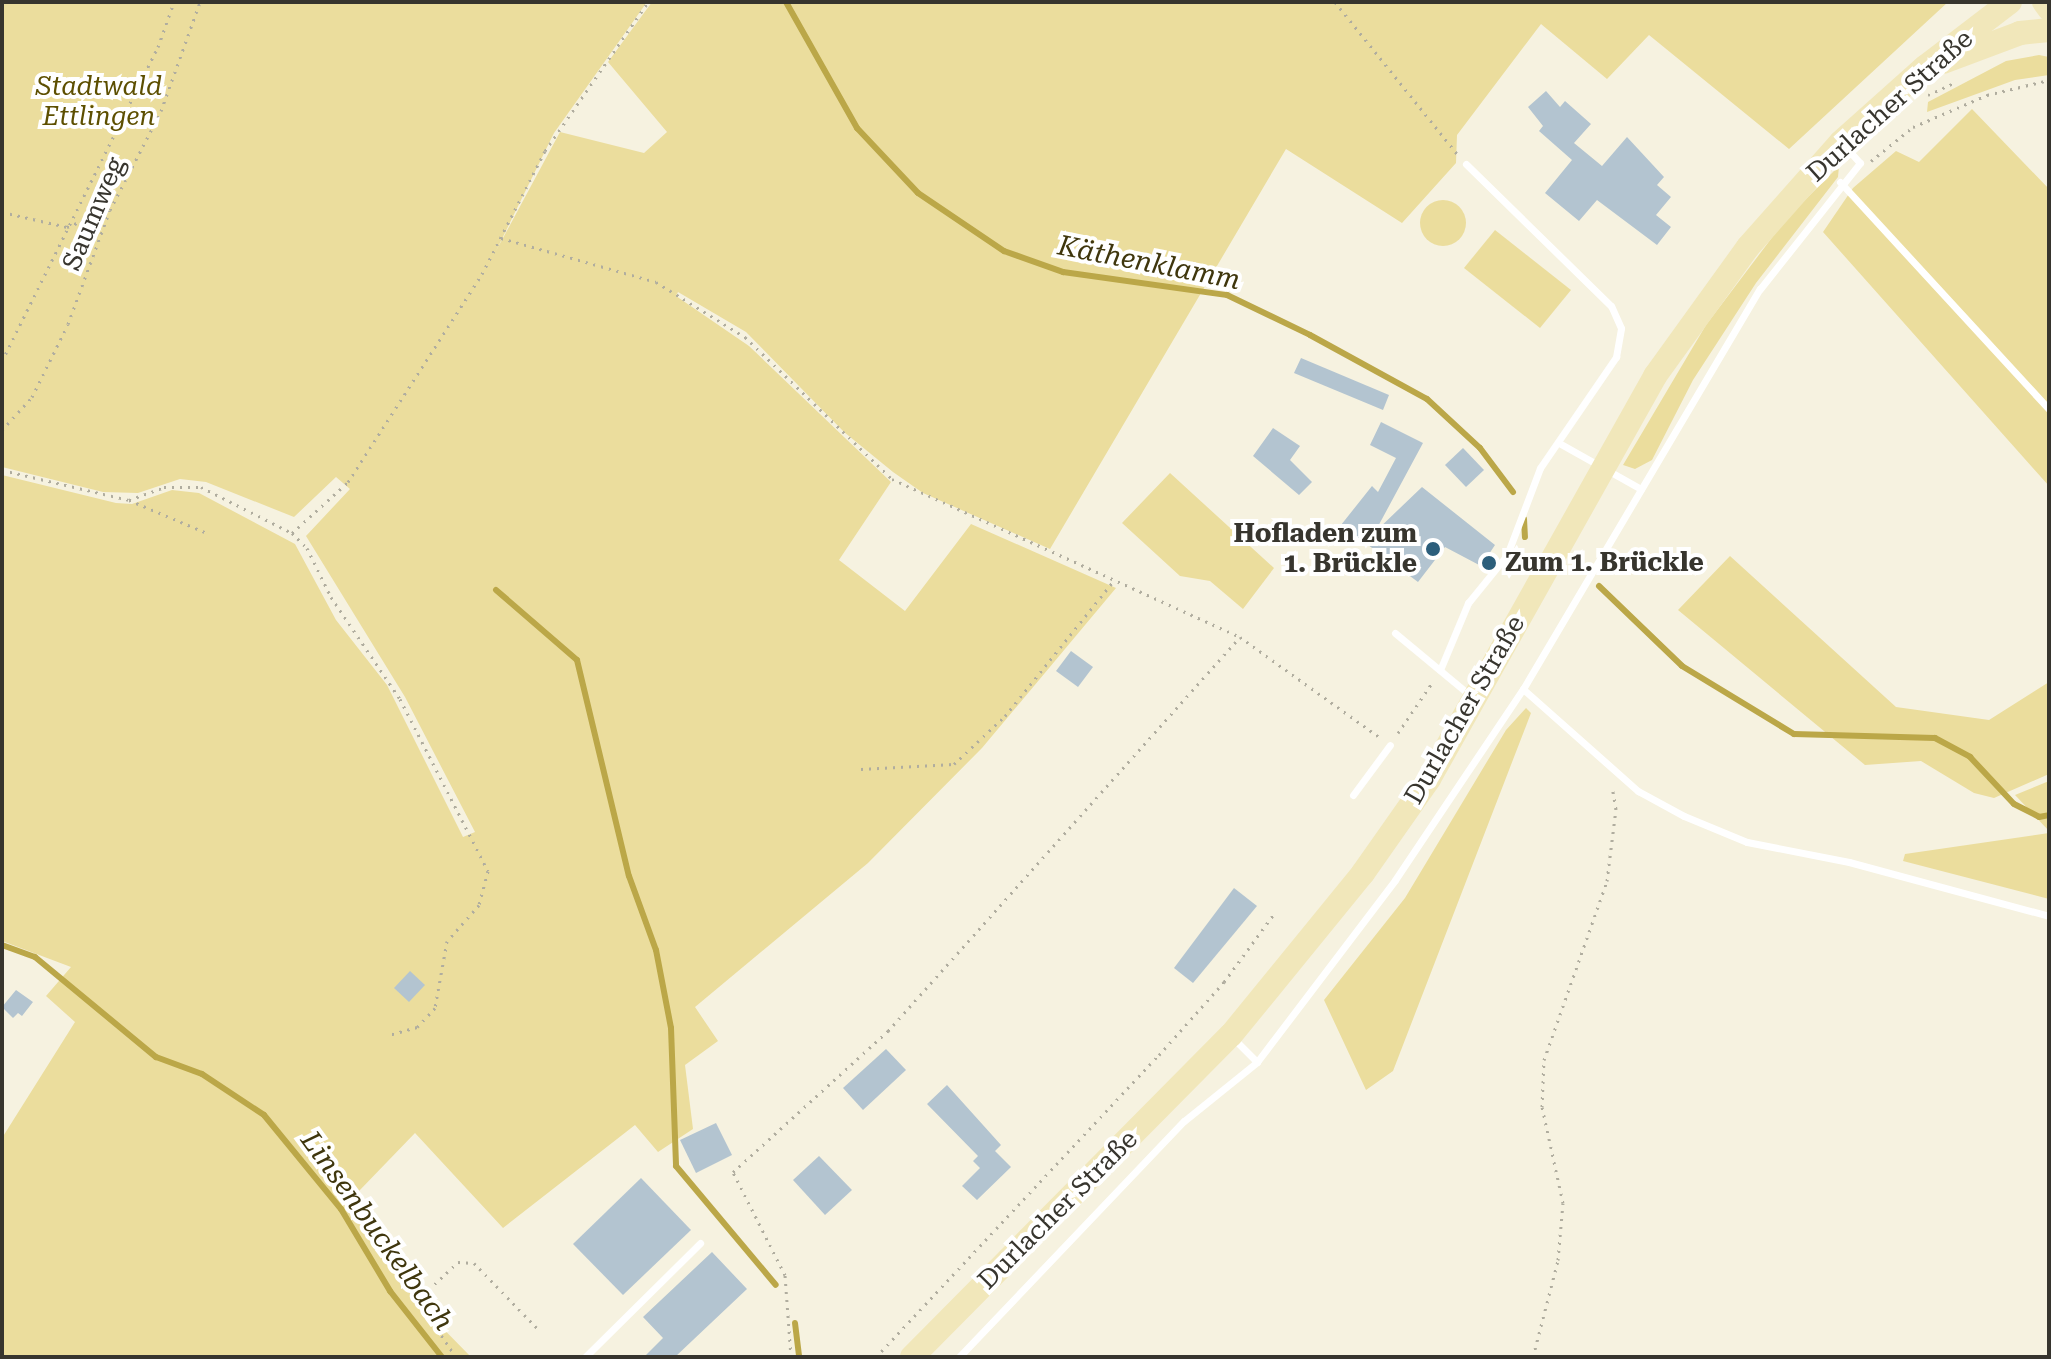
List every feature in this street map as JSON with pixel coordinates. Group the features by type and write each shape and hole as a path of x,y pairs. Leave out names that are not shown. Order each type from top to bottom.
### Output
{"main road":[{"name":"Durlacher Straße","path":"912,1357 1231,1035 1363,873 1429,779 1620,434 1695,317 1748,247 1841,142 1925,67 2010,2"},
{"path":"2044,2 2049,9"},
{"path":"1925,67 2001,39 2049,30"}],"lane":[{"path":"959,1357 1184,1121 1257,1062 1395,880 1523,689 1760,289 1840,182 1860,163 1841,142"},
{"path":"1440,670 1468,603 1507,555 1540,468 1616,357 1621,328 1611,306 1466,164"},
{"path":"1840,182 2049,409"},
{"path":"1559,443 1641,489"},
{"path":"1395,633 1473,699"},
{"path":"1523,689 1638,791 1747,842 1849,862 2049,916"},
{"path":"1353,795 1390,745"},
{"path":"1231,1035 1257,1062"},
{"path":"585,1357 700,1243"}],"path":[{"path":"2,361 158,47 174,2"},
{"name":"Saumweg","path":"2,430 32,397 68,324 110,210 161,111 200,2"},
{"path":"292,533 348,482 501,238 545,151 648,2"},
{"path":"1335,2 1466,164"},
{"path":"1915,99 1967,75"},
{"path":"1860,163 1872,161 1899,136 1928,120 2024,83 2049,80"},
{"path":"2,212 67,227 110,210"},
{"path":"501,238 656,282 745,337 892,479 1112,583 1240,637 1390,745 1440,670"},
{"path":"2,470 129,500 209,534"},
{"path":"129,500 173,485 201,487 292,533 400,699 488,871 479,905 447,941 435,1008 417,1027 389,1035"},
{"path":"861,769 954,764 997,725 1112,583"},
{"path":"791,1357 785,1275 733,1172 888,1031 1240,637"},
{"path":"1533,1357 1558,1260 1563,1203 1542,1107 1544,1060 1607,881 1616,809 1607,763"},
{"path":"876,1357 1159,1055 1224,982 1274,914"},
{"path":"456,1357 422,1307 423,1295 458,1262 474,1263 539,1330"}],"green space":[{"name":"Stadtwald Ettlingen","path":"2,2 647,2 554,133 496,251 560,132 644,153 667,132 608,62 652,2 1948,2 1789,149 1649,35 1607,79 1541,24 1457,135 1456,163 1402,223 1286,149 1050,549 923,493 844,432 746,332 678,292 676,296 749,346 891,482 839,560 905,611 971,524 1116,588 982,748 868,863 695,1007 718,1041 685,1065 693,1129 658,1152 635,1125 503,1228 415,1133 359,1191 420,1289 419,1304 471,1357 2,1357 2,1138 75,1022 46,996 71,967 2,941 2,475 116,503 132,504 172,490 199,493 295,544 336,620 387,685 463,837 475,832 405,697 306,536 350,489 336,477 294,517 206,482 180,479 138,493 103,492 2,467"},
{"path":"2039,55 2049,57 2049,75 2015,80 1927,112 1928,102 2006,61"},
{"path":"1972,109 2049,189 2049,486 1823,232 1853,188 1896,151 1919,162"},
{"path":"1839,166 1838,177 1756,283 1693,380 1652,460 1635,469 1623,465 1706,325 1786,219"},
{"path":"1443,200 1459,207 1466,223 1459,239 1443,246 1427,239 1420,223 1427,207"},
{"path":"1495,230 1571,290 1540,328 1464,268"},
{"path":"1170,473 1274,568 1243,609 1210,581 1180,576 1122,523"},
{"path":"1730,556 1896,707 1989,720 2049,682 2049,774 1994,798 1974,793 1921,761 1865,765 1678,610"},
{"path":"1526,708 1531,713 1393,1071 1366,1090 1324,1000 1405,898 1506,730"},
{"path":"2049,781 2049,831 2015,795"},
{"path":"2049,833 2049,899 1903,861 1905,854"}],"building":[{"path":"1546,91 1560,107 1565,101 1591,124 1574,143 1602,166 1627,137 1664,177 1657,185 1671,197 1656,215 1671,227 1657,245 1597,200 1579,221 1545,193 1572,160 1539,131 1543,126 1528,107"},
{"path":"1301,358 1389,395 1383,410 1294,373"},
{"path":"1381,422 1423,443 1375,532 1422,487 1495,545 1481,566 1445,547 1418,582 1341,525 1372,486 1378,492 1396,458 1370,445"},
{"path":"1273,428 1300,446 1290,460 1312,482 1299,495 1253,456"},
{"path":"1463,448 1484,470 1466,487 1445,465"},
{"path":"1071,651 1093,667 1078,687 1056,671"},
{"path":"1234,888 1257,906 1193,983 1174,968"},
{"path":"410,971 425,985 409,1002 394,988"},
{"path":"16,990 33,1002 22,1016 18,1013 13,1018 2,1007"},
{"path":"886,1049 906,1070 863,1110 843,1088"},
{"path":"947,1085 1001,1145 995,1151 1011,1167 977,1200 962,1186 980,1168 973,1161 978,1156 927,1104"},
{"path":"716,1123 732,1155 696,1173 680,1140"},
{"path":"819,1156 852,1190 825,1215 793,1180"},
{"path":"641,1178 691,1230 623,1295 573,1244"},
{"path":"712,1252 747,1289 675,1357 644,1357 663,1338 643,1317"}],"waterway":[{"name":"Käthenklamm","path":"786,2 857,128 918,193 1004,251 1063,272 1227,295 1310,335 1427,399 1480,448 1513,492"},
{"name":"Käthenklamm","path":"1524,519 1525,537"},
{"path":"1599,586 1682,666 1794,734 1935,738 1970,757 2014,804 2039,817 2049,815"},
{"path":"496,590 577,660 629,876 656,950 671,1028 676,1166 776,1285"},
{"name":"Linsenbuckelbach","path":"2,945 35,957 156,1057 202,1074 264,1115 341,1209 390,1291 442,1357"},
{"path":"795,1323 799,1357"}],"place":[{"name":"Hofladen zum 1. Brückle","path":"1433,549"},
{"name":"Zum 1. Brückle","path":"1489,563"}]}
